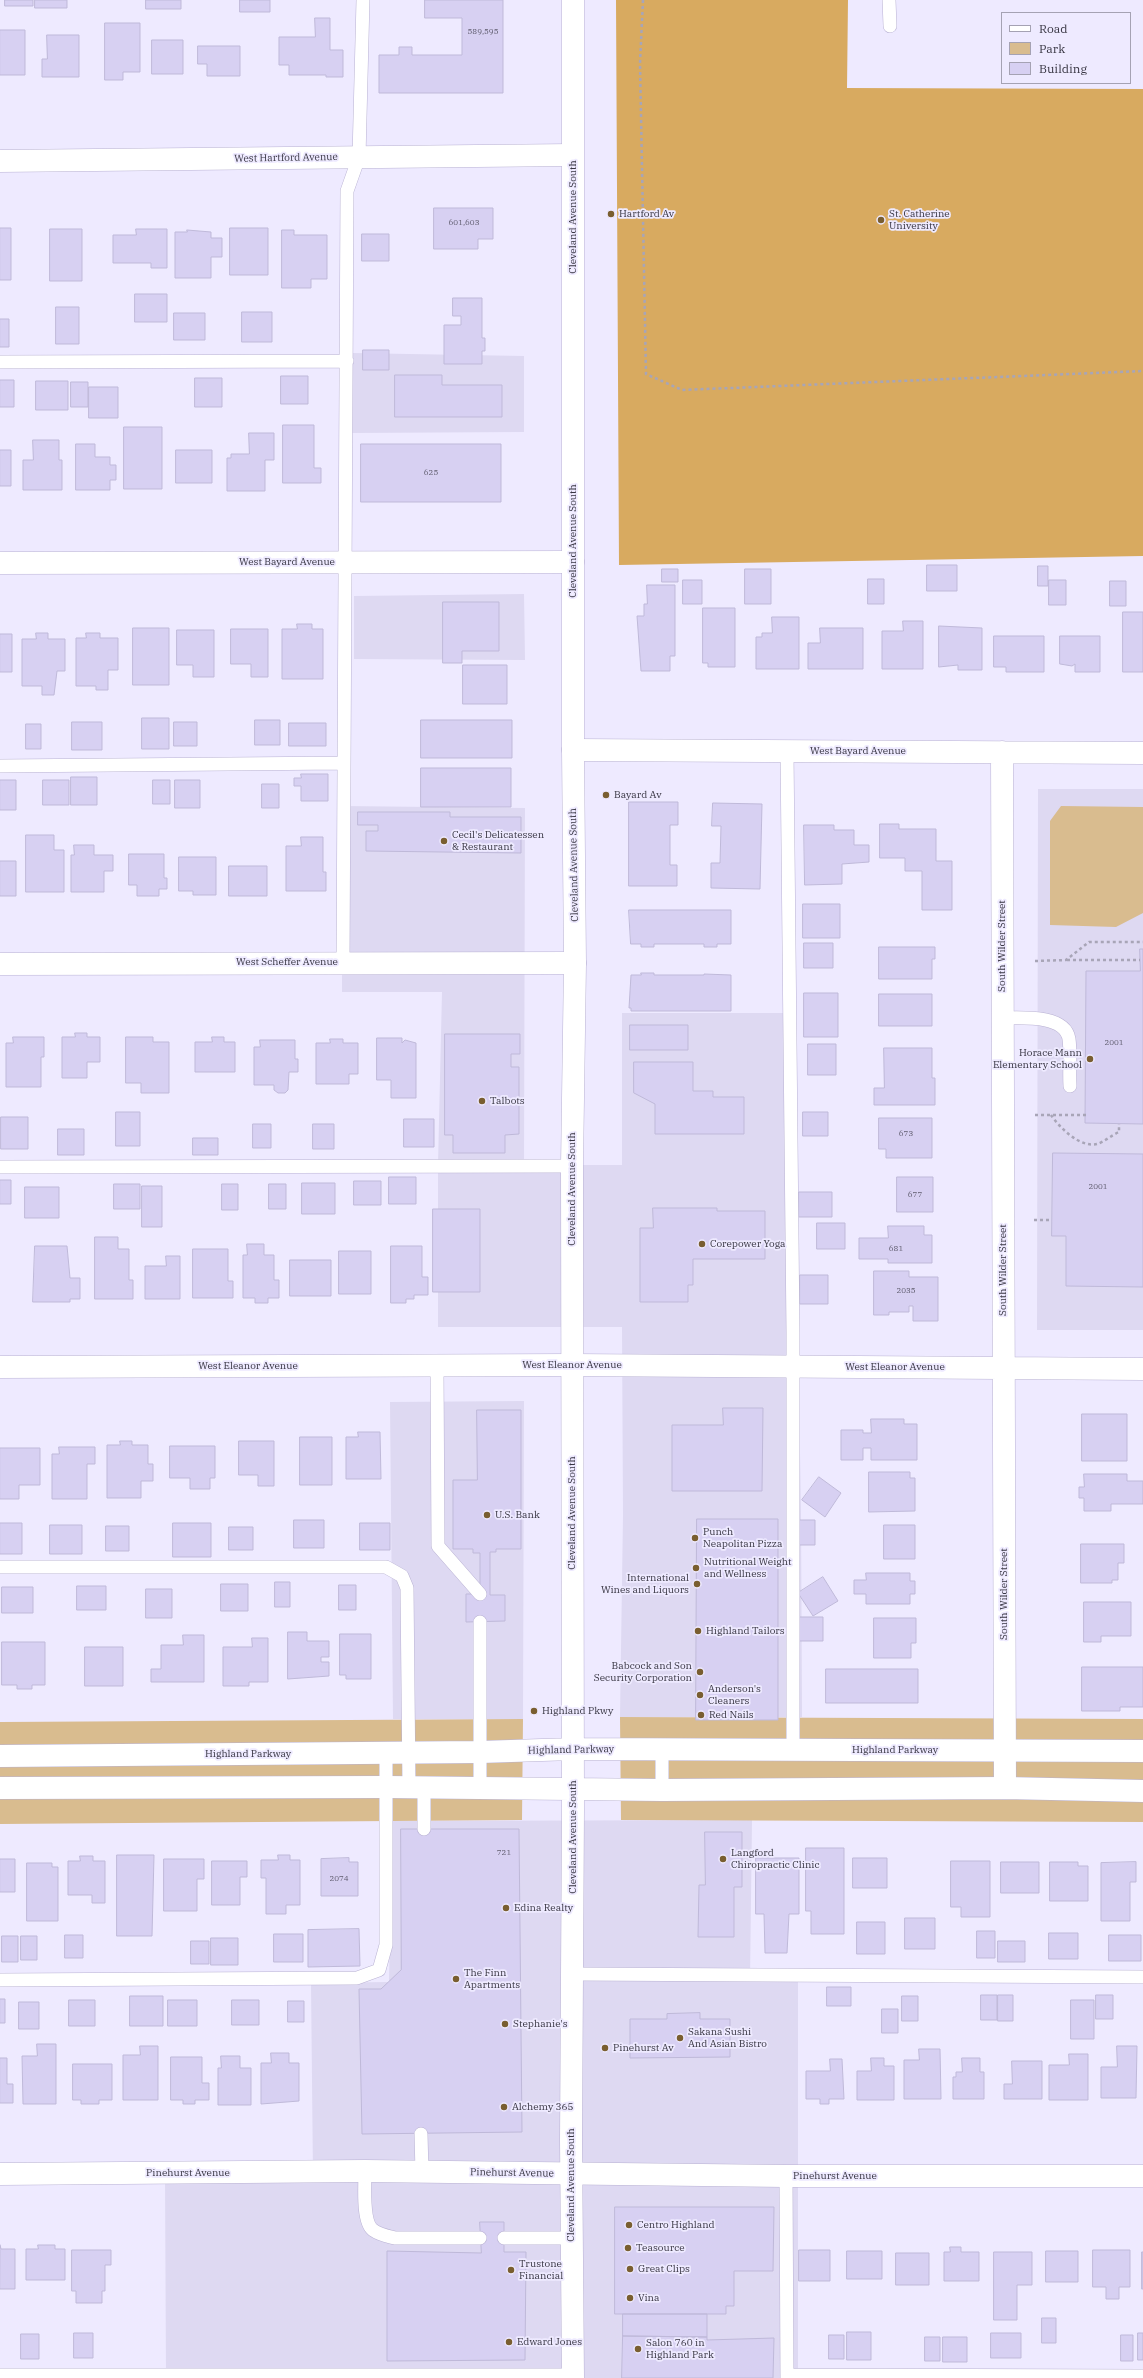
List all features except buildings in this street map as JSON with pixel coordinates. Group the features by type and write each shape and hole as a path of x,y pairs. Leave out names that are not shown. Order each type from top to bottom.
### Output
{"street":[{"name":"Cleveland Avenue South","path":"573,0 573,750 575,963 572,1166 573,1790 571,2173 573,2376"},
{"name":"West Hartford Avenue","path":"0,161 572,155"},
{"name":"West Bayard Avenue","path":"0,563 346,561 573,562"},
{"name":"West Bayard Avenue","path":"573,750 1143,753"},
{"name":"South Wilder Street","path":"1002,752 1005,1788"},
{"name":"West Scheffer Avenue","path":"0,964 343,962 575,963"},
{"name":"West Eleanor Avenue","path":"0,1367 572,1365 1143,1369"},
{"name":"Highland Parkway","path":"0,1756 480,1752 573,1748 1143,1751"},
{"path":"0,1788 387,1787 662,1790 1005,1788 1143,1791"},
{"name":"Pinehurst Avenue","path":"0,2174 365,2171 786,2176 1143,2176"}],"lane":[{"path":"343,962 347,191 359,157 363,0"},
{"path":"889,0 890,26"},
{"path":"0,362 347,361"},
{"path":"787,751 793,1366 793,1749"},
{"path":"0,766 343,763"},
{"path":"1002,1018 1035,1018 1052,1022 1062,1028 1069,1038 1070,1086"},
{"path":"0,1167 572,1166"},
{"path":"437,1366 438,1546 480,1594"},
{"path":"0,1567 386,1567 402,1576 407,1588 408,1752 424,1829"},
{"path":"480,1622 480,1788"},
{"path":"662,1749 662,1790"},
{"path":"0,1980 357,1978 379,1970 386,1945 386,1752"},
{"path":"572,1974 1143,1977"},
{"path":"421,2134 422,2172"},
{"path":"365,2171 366,2218 372,2230 381,2235 395,2238 480,2238"},
{"path":"786,2176 787,2377 1143,2376"},
{"path":"504,2238 572,2238"},
{"path":"0,2375 573,2376"}],"path":[{"path":"643,0 640,64 646,374 682,390 1143,371"},
{"path":"1066,960 1089,942 1143,942"},
{"path":"1035,961 1140,960"},
{"path":"1035,1115 1086,1115"},
{"path":"1051,1115 1058,1125 1082,1143 1088,1144 1097,1144 1119,1132 1119,1124"},
{"path":"1034,1220 1052,1220"}],"shaded area":[{"name":"St. Catherine University","path":"616,0 848,0 847,88 1143,89 1143,556 619,565"},
{"path":"352,353 524,356 524,432 352,433"},
{"path":"524,594 525,660 354,659 354,596"},
{"name":"Horace Mann Elementary School","path":"1038,789 1143,789 1143,1330 1037,1330"},
{"path":"342,806 525,808 524,1165 622,1165 622,1013 793,1013 801,1515 802,1717 620,1717 623,1515 622,1327 438,1327 438,1165 442,992 342,992"},
{"path":"524,1401 523,1719 393,1719 390,1402"},
{"path":"752,1820 750,1979 798,1979 798,2378 166,2378 165,2175 313,2177 311,1983 389,1982 392,1821"}],"green space":[{"path":"1061,806 1143,807 1143,913 1116,927 1050,925 1050,821"},
{"path":"620,1717 1143,1719 1143,1822 621,1820"},
{"path":"523,1719 522,1820 0,1824 0,1722"}],"place":[{"name":"Hartford Av","path":"611,214"},
{"name":"St. Catherine University","path":"881,220"},
{"name":"Bayard Av","path":"606,795"},
{"name":"Cecil's Delicatessen & Restaurant","path":"444,841"},
{"name":"Horace Mann Elementary School","path":"1090,1059"},
{"name":"Talbots","path":"482,1101"},
{"name":"Corepower Yoga","path":"702,1244"},
{"name":"U.S. Bank","path":"487,1515"},
{"name":"Punch Neapolitan Pizza","path":"695,1538"},
{"name":"Nutritional Weight and Wellness","path":"696,1568"},
{"name":"International Wines and Liquors","path":"697,1584"},
{"name":"Highland Tailors","path":"698,1631"},
{"name":"Babcock and Son Security Corporation","path":"700,1672"},
{"name":"Anderson's Cleaners","path":"700,1695"},
{"name":"Highland Pkwy","path":"534,1711"},
{"name":"Red Nails","path":"701,1715"},
{"name":"Langford Chiropractic Clinic","path":"723,1859"},
{"name":"Edina Realty","path":"506,1908"},
{"name":"The Finn Apartments","path":"456,1979"},
{"name":"Stephanie's","path":"505,2024"},
{"name":"Sakana Sushi And Asian Bistro","path":"680,2038"},
{"name":"Pinehurst Av","path":"605,2048"},
{"name":"Alchemy 365","path":"504,2107"},
{"name":"Centro Highland","path":"629,2225"},
{"name":"Teasource","path":"628,2248"},
{"name":"Great Clips","path":"630,2269"},
{"name":"Trustone Financial","path":"511,2270"},
{"name":"Vina","path":"630,2298"},
{"name":"Edward Jones","path":"509,2342"},
{"name":"Salon 760 in Highland Park","path":"638,2349"}]}
